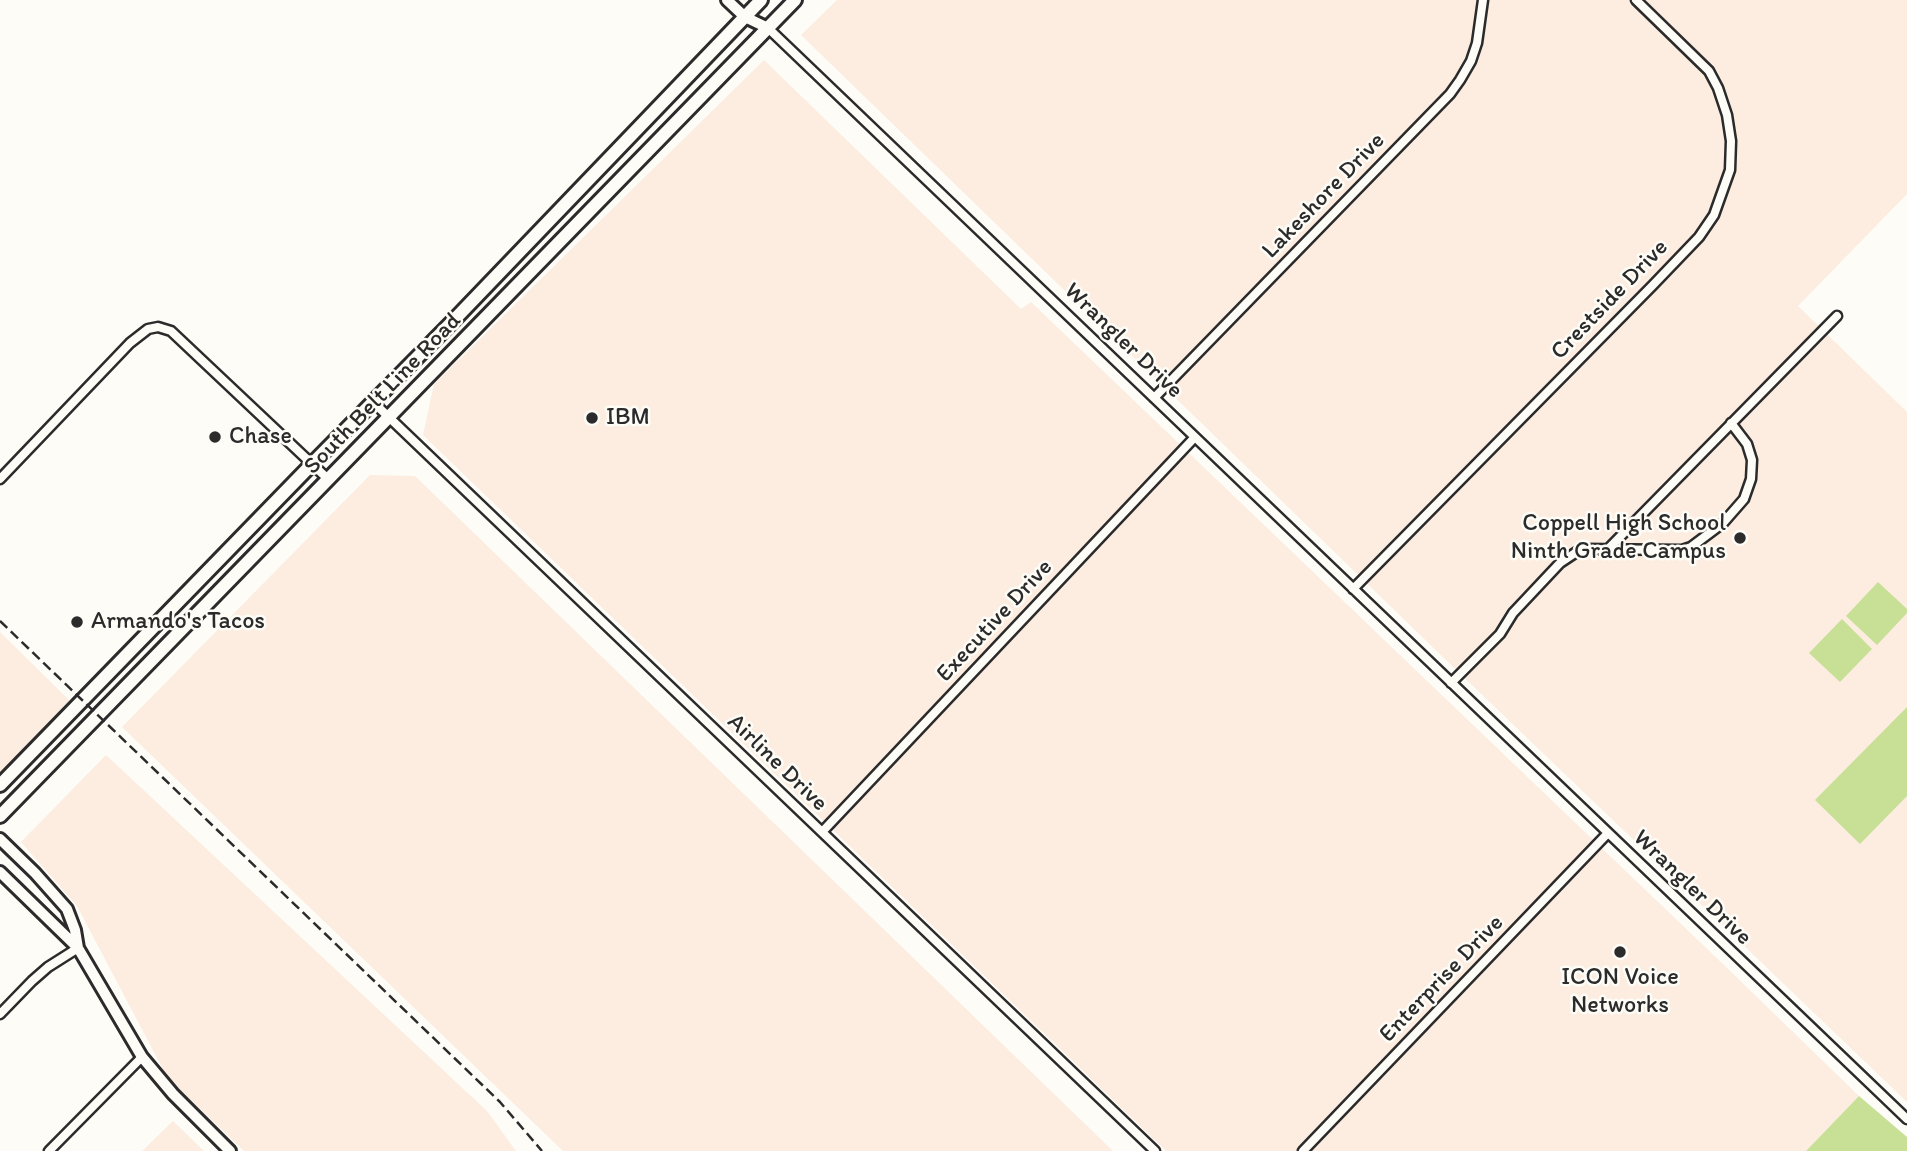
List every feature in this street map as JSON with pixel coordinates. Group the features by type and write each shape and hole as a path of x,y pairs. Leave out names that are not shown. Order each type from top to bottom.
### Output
{"main road":[{"name":"South Belt Line Road","path":"0,816 795,0"},
{"name":"South Belt Line Road","path":"0,785 549,222 745,17 756,2"},
{"path":"549,222 564,237"},
{"path":"109,673 122,692"}],"street":[{"path":"727,0 745,17 768,27"},
{"name":"Lakeshore Drive","path":"1154,398 1450,94 1471,61 1477,43 1483,0"},
{"name":"Crestside Drive","path":"1353,589 1653,285 1699,237 1714,215 1730,170 1731,141 1727,115 1718,88 1709,71 1636,0"},
{"path":"756,2 768,27"},
{"name":"Wrangler Drive","path":"768,27 1907,1119"},
{"path":"1609,548 1837,316"},
{"path":"0,479 137,337 148,329 158,327 172,331 329,480"},
{"name":"Airline Drive","path":"373,402 1155,1151"},
{"path":"1451,683 1500,634 1513,613 1560,563 1581,549 1682,550 1691,547 1723,523 1744,499 1751,479 1752,460 1747,444 1731,423"},
{"name":"Executive Drive","path":"822,832 1195,437"},
{"name":"Enterprise Drive","path":"1303,1151 1608,833"},
{"path":"0,839 67,909 78,948"},
{"path":"0,872 78,948 142,1057 173,1094 230,1151"},
{"path":"0,1014 32,981 61,957 78,948"},
{"path":"49,1151 142,1057"}],"shaded area":[{"path":"837,0 1907,0 1907,194 1798,306 1907,412 1907,1102 801,35"},
{"path":"764,60 1021,309 1031,302 1859,1096 1806,1151 1166,1151 423,435 434,384"},
{"path":"370,475 415,476 1113,1151 563,1151 122,727"},
{"path":"0,632 71,702 0,774"},
{"path":"106,755 487,1111 516,1151 244,1151 167,1077 77,906 21,842"},
{"path":"173,1121 204,1151 142,1151"}],"green space":[{"path":"1878,582 1907,609 1907,613 1877,645 1846,616"},
{"path":"1842,619 1872,649 1840,682 1809,653"},
{"path":"1907,707 1907,796 1860,844 1815,800"},
{"path":"1859,1096 1907,1137 1907,1151 1806,1151"}],"railway":[{"path":"0,621 500,1102 542,1151"}],"place":[{"name":"IBM","path":"592,418"},
{"name":"Chase","path":"215,437"},
{"name":"Coppell High School Ninth Grade Campus","path":"1740,538"},
{"name":"Armando's Tacos","path":"77,622"},
{"name":"ICON Voice Networks","path":"1620,952"}]}
